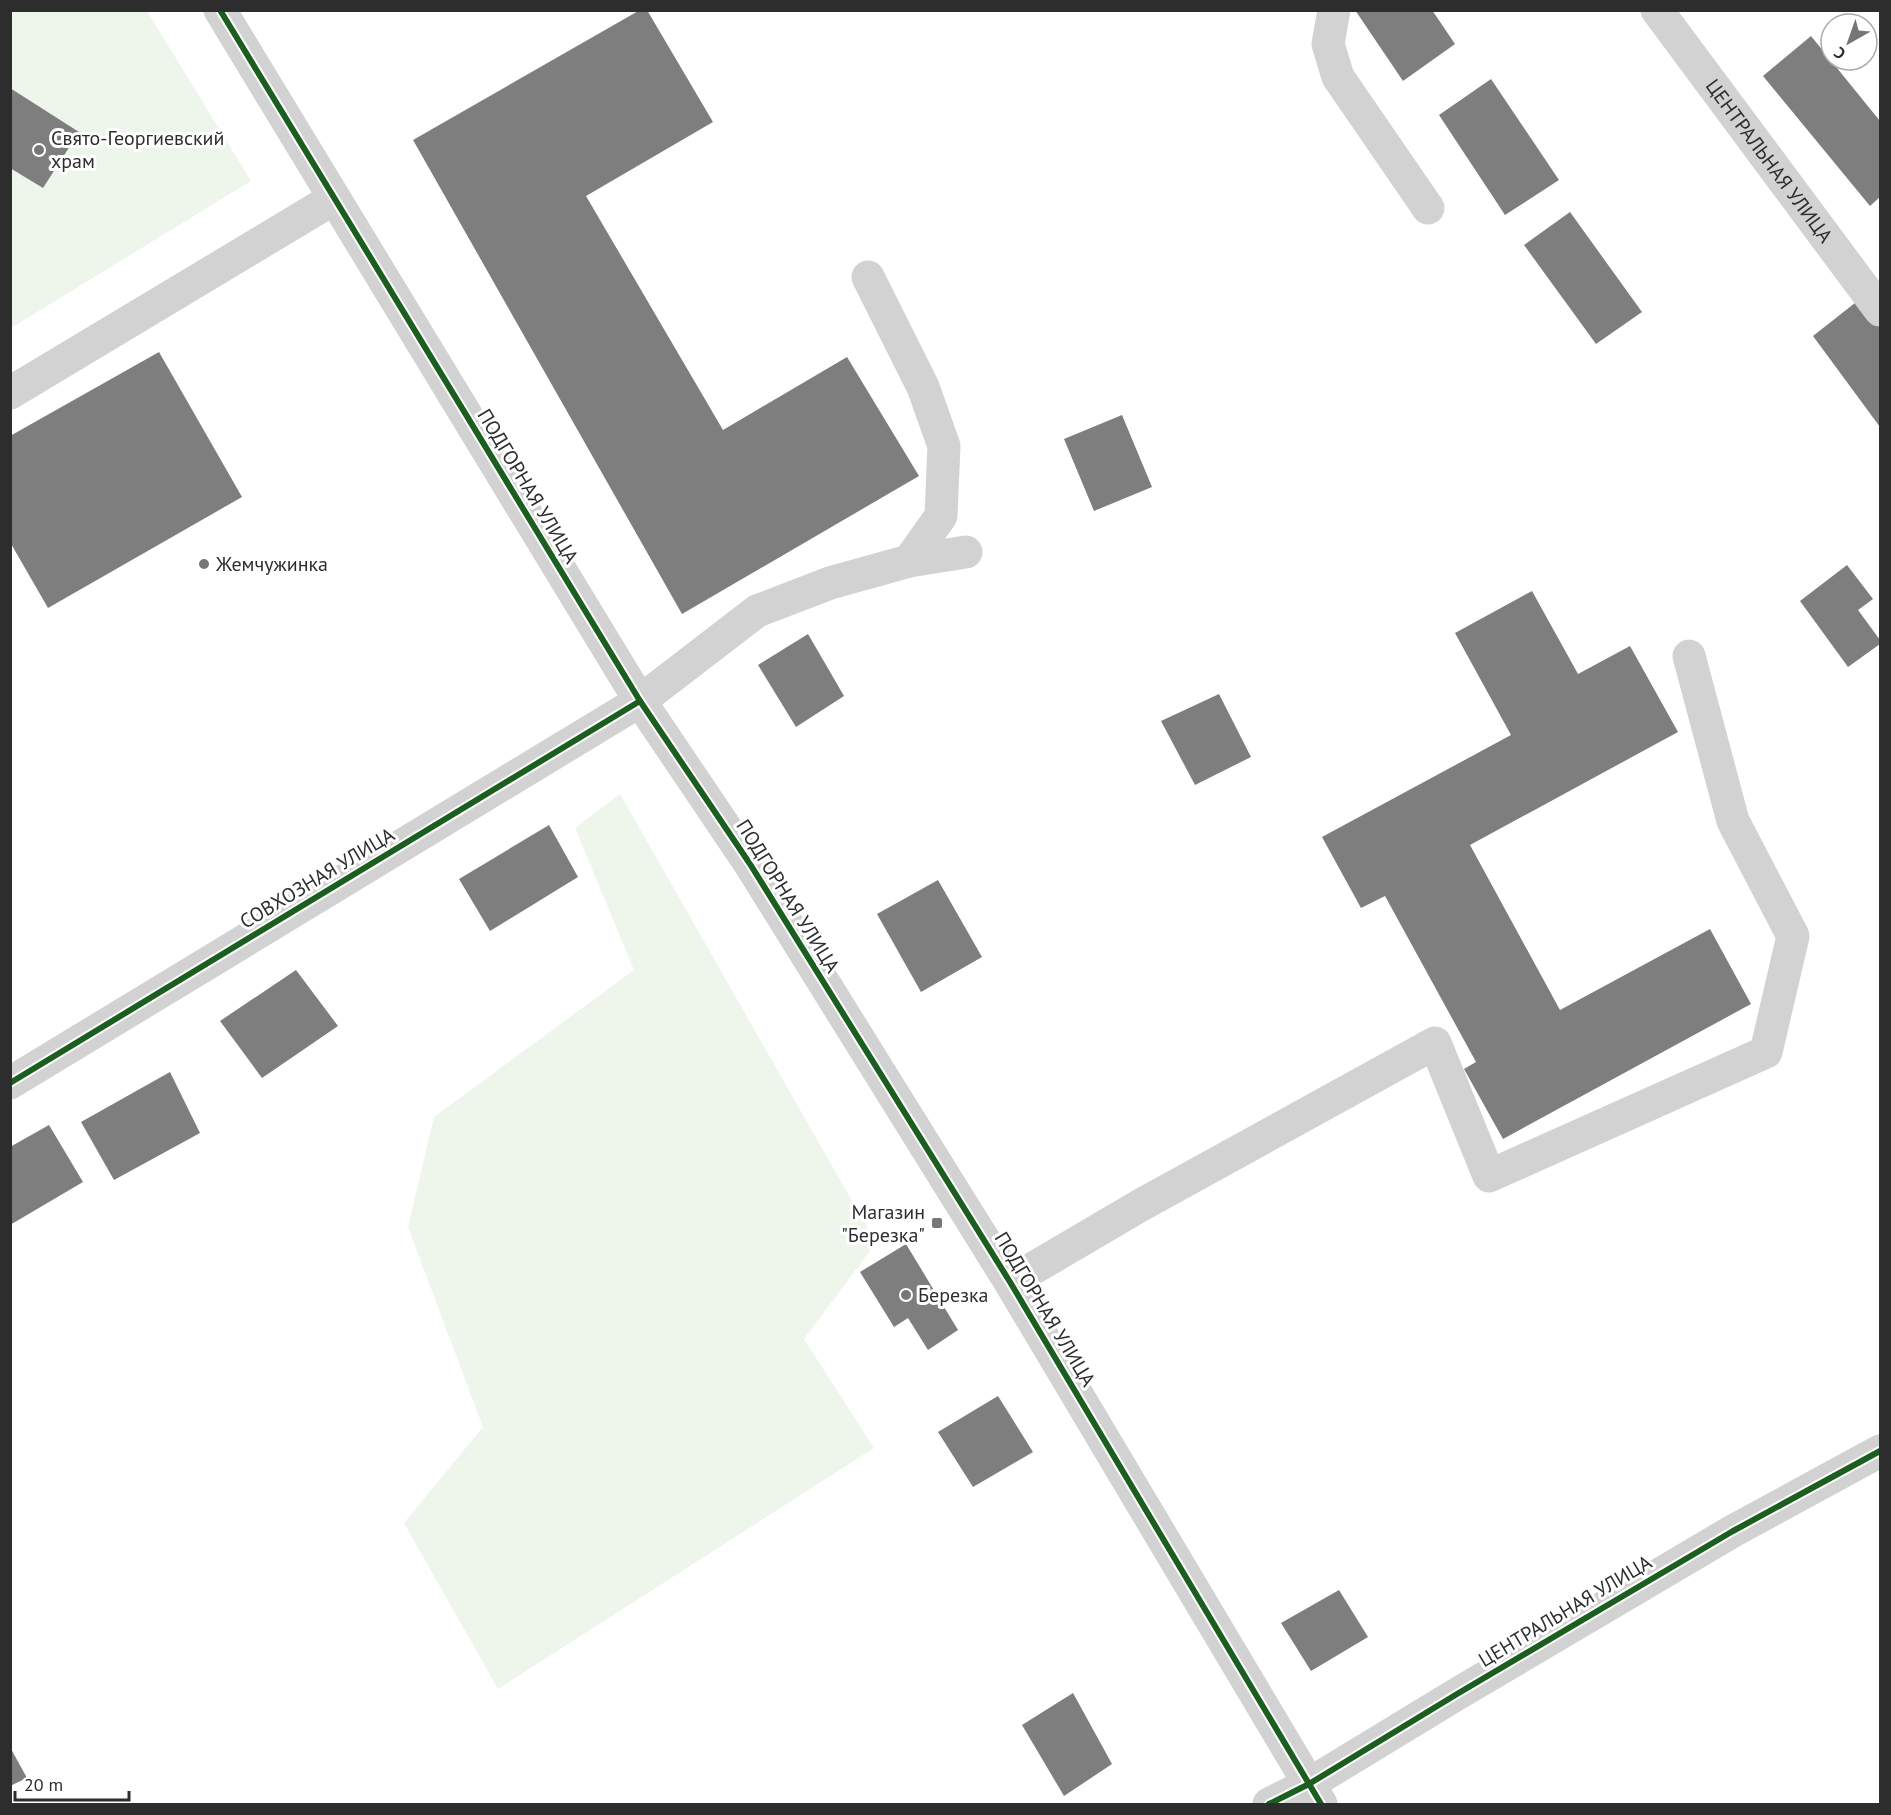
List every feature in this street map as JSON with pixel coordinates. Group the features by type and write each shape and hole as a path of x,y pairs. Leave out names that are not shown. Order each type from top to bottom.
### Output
{"street":[{"name":"ПОДГОРНАЯ УЛИЦА","path":"220,10 640,701 750,864 1011,1282 1315,1794"},
{"path":"1334,10 1328,44 1338,77 1428,208"},
{"name":"ЦЕНТРАЛЬНАЯ УЛИЦА","path":"1657,10 1881,310"},
{"path":"10,393 333,199"},
{"path":"868,277 923,387 944,446 941,516 909,561"},
{"name":"СОВХОЗНАЯ УЛИЦА","path":"10,1083 640,701 757,611 830,584 909,561 966,552"},
{"path":"1011,1282 1141,1205 1435,1043 1489,1176 1766,1052 1793,936 1733,821 1689,656"},
{"name":"ЦЕНТРАЛЬНАЯ УЛИЦА","path":"1269,1804 1315,1794 1457,1694 1733,1531 1881,1451"}],"shaded area":[{"path":"11,11 147,11 251,181 11,328"},
{"path":"620,794 876,1243 804,1339 874,1448 498,1689 404,1523 483,1427 408,1227 434,1117 634,970 575,828"}],"building":[{"path":"640,10 647,10 713,122 586,196 723,430 847,357 919,476 682,614 413,140"},
{"path":"1355,10 1432,10 1455,44 1403,81"},
{"path":"1811,36 1819,46 1819,72 1840,72 1880,121 1880,197 1870,206 1763,76"},
{"path":"1491,79 1559,180 1505,215 1439,115"},
{"name":"Свято-Георгиевский храм","path":"10,88 79,132 43,188 10,168"},
{"path":"1570,212 1642,312 1596,344 1524,245"},
{"path":"1860,299 1880,327 1880,427 1813,336"},
{"path":"159,352 242,497 48,608 10,542 10,436"},
{"path":"1122,415 1152,487 1094,511 1064,439"},
{"path":"1847,565 1873,599 1858,610 1880,640 1880,644 1848,667 1800,601"},
{"path":"1532,591 1578,674 1630,646 1678,732 1470,845 1560,1010 1710,929 1751,1004 1503,1139 1464,1069 1476,1062 1385,896 1361,908 1322,837 1511,735 1455,633"},
{"path":"808,634 844,696 796,727 758,665"},
{"path":"1219,694 1251,757 1195,785 1161,721"},
{"path":"549,825 578,877 490,931 459,879"},
{"path":"938,880 982,957 921,992 877,914"},
{"path":"296,970 338,1026 262,1078 220,1021"},
{"path":"170,1072 200,1133 114,1180 81,1122"},
{"path":"49,1125 83,1182 10,1225 10,1147"},
{"name":"Березка","path":"906,1244 958,1330 928,1350 908,1318 894,1327 860,1272"},
{"path":"998,1396 1033,1452 973,1487 938,1432"},
{"path":"1339,1590 1368,1637 1311,1671 1281,1623"},
{"path":"1073,1693 1112,1764 1064,1796 1022,1725"},
{"path":"10,1747 27,1778 10,1786"}],"cycle path":[{"path":"220,10 640,701 750,864 1010,1282 1321,1804"},
{"path":"10,1083 640,701"},
{"path":"1269,1804 1309,1784 1733,1531 1880,1451"}],"place":[{"name":"Свято-Георгиевский храм","path":"39,150"},
{"name":"Жемчужинка","path":"204,564"},
{"name":"Магазин \"Березка\"","path":"937,1223"},
{"name":"Березка","path":"906,1295"}]}
